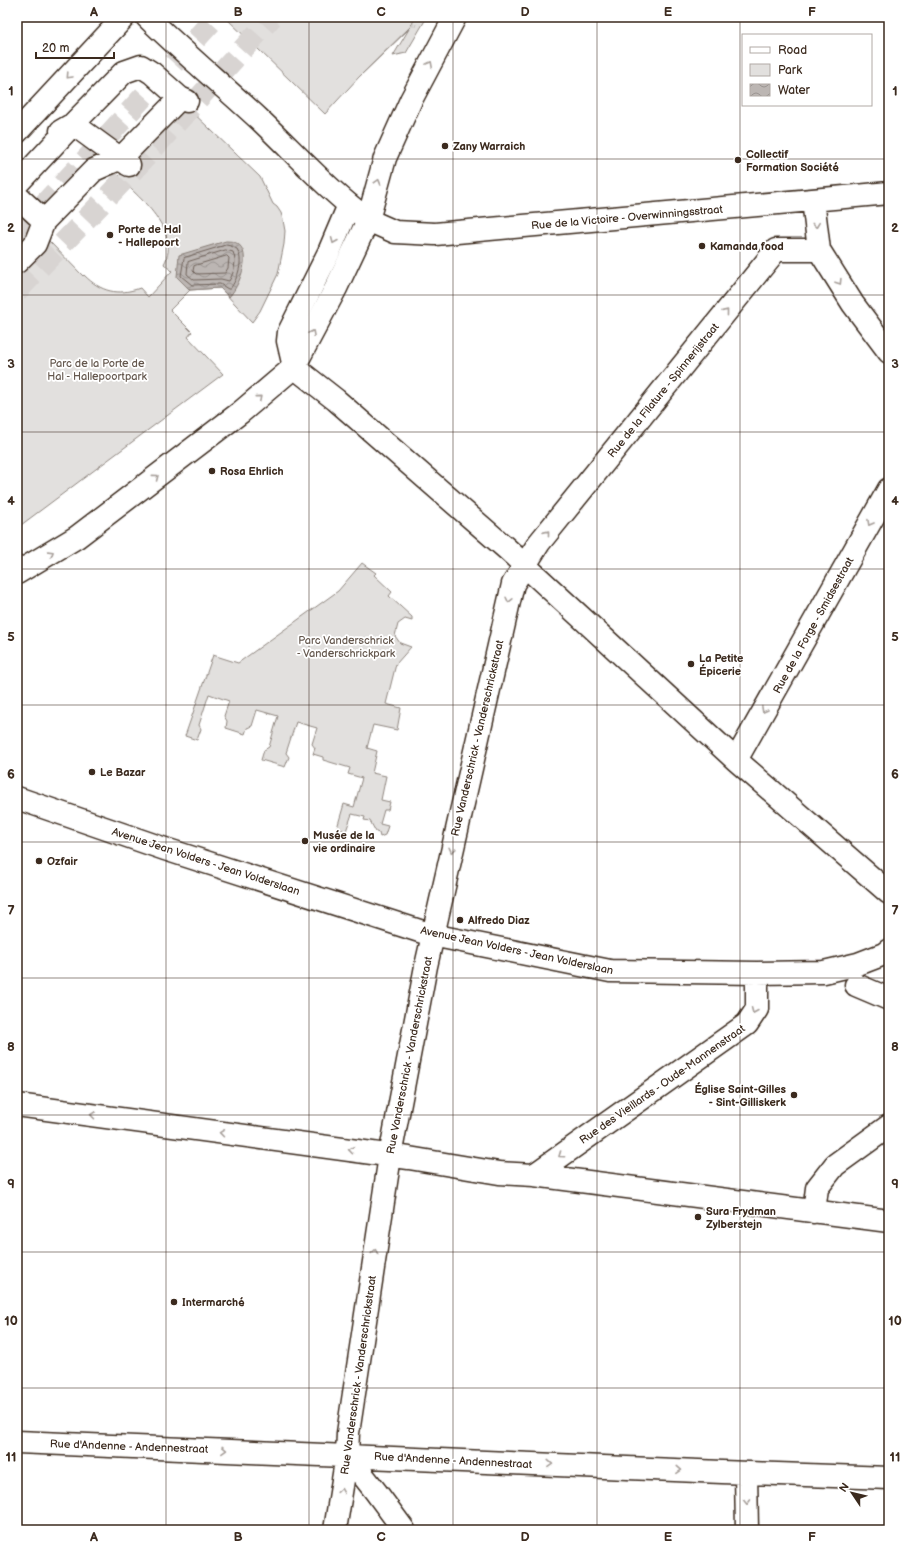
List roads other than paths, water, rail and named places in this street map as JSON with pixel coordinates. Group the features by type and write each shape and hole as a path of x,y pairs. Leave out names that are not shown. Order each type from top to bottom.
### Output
{"street":[{"path":"17,132 124,17"},
{"name":"Rue de la Victoire - Overwinningsstraat","path":"146,17 258,119 349,205 368,220 395,232 435,234 889,193"},
{"path":"17,573 76,537 241,412 294,367 339,283 368,220 385,158 411,100 455,17"},
{"path":"17,184 124,72 141,66 152,73 183,100 125,162 94,170 44,221 35,244 17,262"},
{"path":"32,147 73,124"},
{"path":"73,124 125,162"},
{"path":"17,196 44,221"},
{"path":"813,200 819,250 853,304 889,352"},
{"path":"349,205 329,252 288,332 288,341 294,367 336,400 525,565 736,760 885,890"},
{"name":"Rue de la Filature - Spinnerijstraat","path":"525,565 539,543 776,250 819,250"},
{"name":"Rue de la Forge - Smidsestraat","path":"736,760 889,490"},
{"name":"Rue Vanderschrick - Vanderschrickstraat","path":"335,1530 348,1433 390,1156 432,935 513,584 525,565"},
{"name":"Avenue Jean Volders - Jean Volderslaan","path":"17,798 165,849 432,935 610,971 757,973 824,972 858,964 884,954 889,950"},
{"name":"Rue des Vieillards - Oude-Mannenstraat","path":"534,1175 748,1024 757,1009 757,973"},
{"path":"860,989 889,999"},
{"path":"17,1105 500,1172 534,1175 889,1221"},
{"path":"814,1212 817,1188 835,1165 889,1126"},
{"name":"Rue d'Andenne - Andennestraat","path":"17,1442 889,1478"},
{"path":"346,1455 404,1530"},
{"path":"746,1473 747,1530"}],"water":[{"path":"226,241 236,243 241,247 244,255 242,273 234,291 229,297 220,288 190,290 177,277 179,255"}],"tunnel":[{"path":"17,233 216,17"},
{"path":"17,291 141,162 272,17"}],"place":[{"name":"Zany Warraich","path":"445,146"},
{"name":"Collectif Formation Société","path":"738,160"},
{"name":"Porte de Hal - Hallepoort","path":"110,235"},
{"name":"Kamanda food","path":"702,246"},
{"name":"Rosa Ehrlich","path":"212,471"},
{"name":"La Petite Épicerie","path":"691,664"},
{"name":"Le Bazar","path":"92,772"},
{"name":"Musée de la vie ordinaire","path":"305,841"},
{"name":"Ozfair","path":"39,861"},
{"name":"Alfredo Diaz","path":"460,920"},
{"name":"Église Saint-Gilles - Sint-Gilliskerk","path":"794,1095"},
{"name":"Sura Frydman Zylberstejn","path":"698,1217"},
{"name":"Intermarché","path":"174,1302"}],"park label":[{"name":"Parc de la Porte de Hal - Hallepoortpark","path":"97,369"},
{"name":"Parc Vanderschrick - Vanderschrickpark","path":"346,646"}]}
